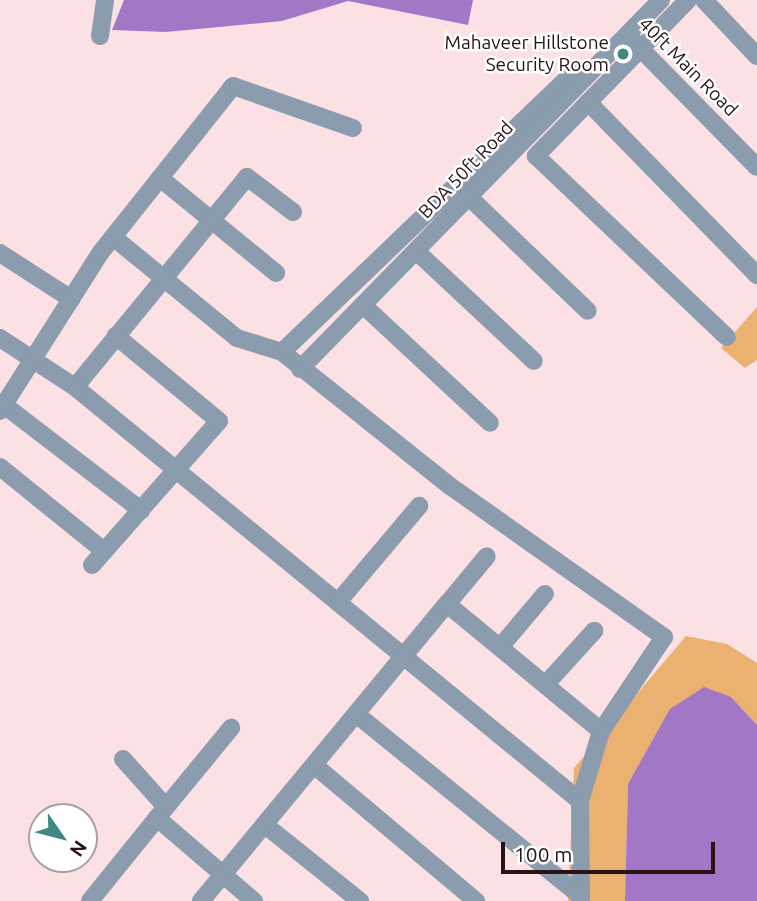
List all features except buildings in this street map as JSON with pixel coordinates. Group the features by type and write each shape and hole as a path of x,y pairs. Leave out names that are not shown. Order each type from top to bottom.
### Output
{"street":[{"path":"100,36 105,0"},
{"name":"BDA 50ft Road","path":"300,369 470,198 623,31 646,0"},
{"name":"BDA 50ft Road","path":"282,352 623,31 661,0"},
{"path":"688,0 536,156 727,337"},
{"path":"704,0 757,56"},
{"name":"40ft Main Road","path":"623,31 757,167"},
{"path":"141,510 2,408 113,237 233,86 353,128"},
{"path":"588,102 757,275"},
{"path":"75,387 162,277 247,177 293,212"},
{"path":"160,178 213,218 276,273"},
{"path":"470,198 588,311"},
{"path":"113,237 237,338 282,352 450,486 664,637 601,731 580,801 581,899"},
{"path":"416,251 534,361"},
{"path":"0,253 71,299"},
{"path":"363,305 490,423"},
{"path":"92,565 219,421 116,336"},
{"path":"0,338 75,387 580,801"},
{"path":"0,467 104,551"},
{"path":"338,602 419,506"},
{"path":"201,901 487,556"},
{"path":"501,646 545,594"},
{"path":"447,604 601,731"},
{"path":"546,684 594,631"},
{"path":"356,714 581,899"},
{"path":"90,901 230,727"},
{"path":"123,759 162,813 223,875 254,901"},
{"path":"314,765 476,901"},
{"path":"265,825 360,901"}],"shaded area":[{"path":"124,0 473,0 468,25 348,1 282,21 166,32 112,30"},
{"path":"757,307 757,360 745,368 721,348"},
{"path":"686,636 727,644 757,663 757,725 731,697 628,784 625,901 568,901 574,768"},
{"path":"704,687 731,697 757,725 757,901 625,901 628,784 670,709"}],"place":[{"name":"Mahaveer Hillstone Security Room","path":"623,54"}]}
